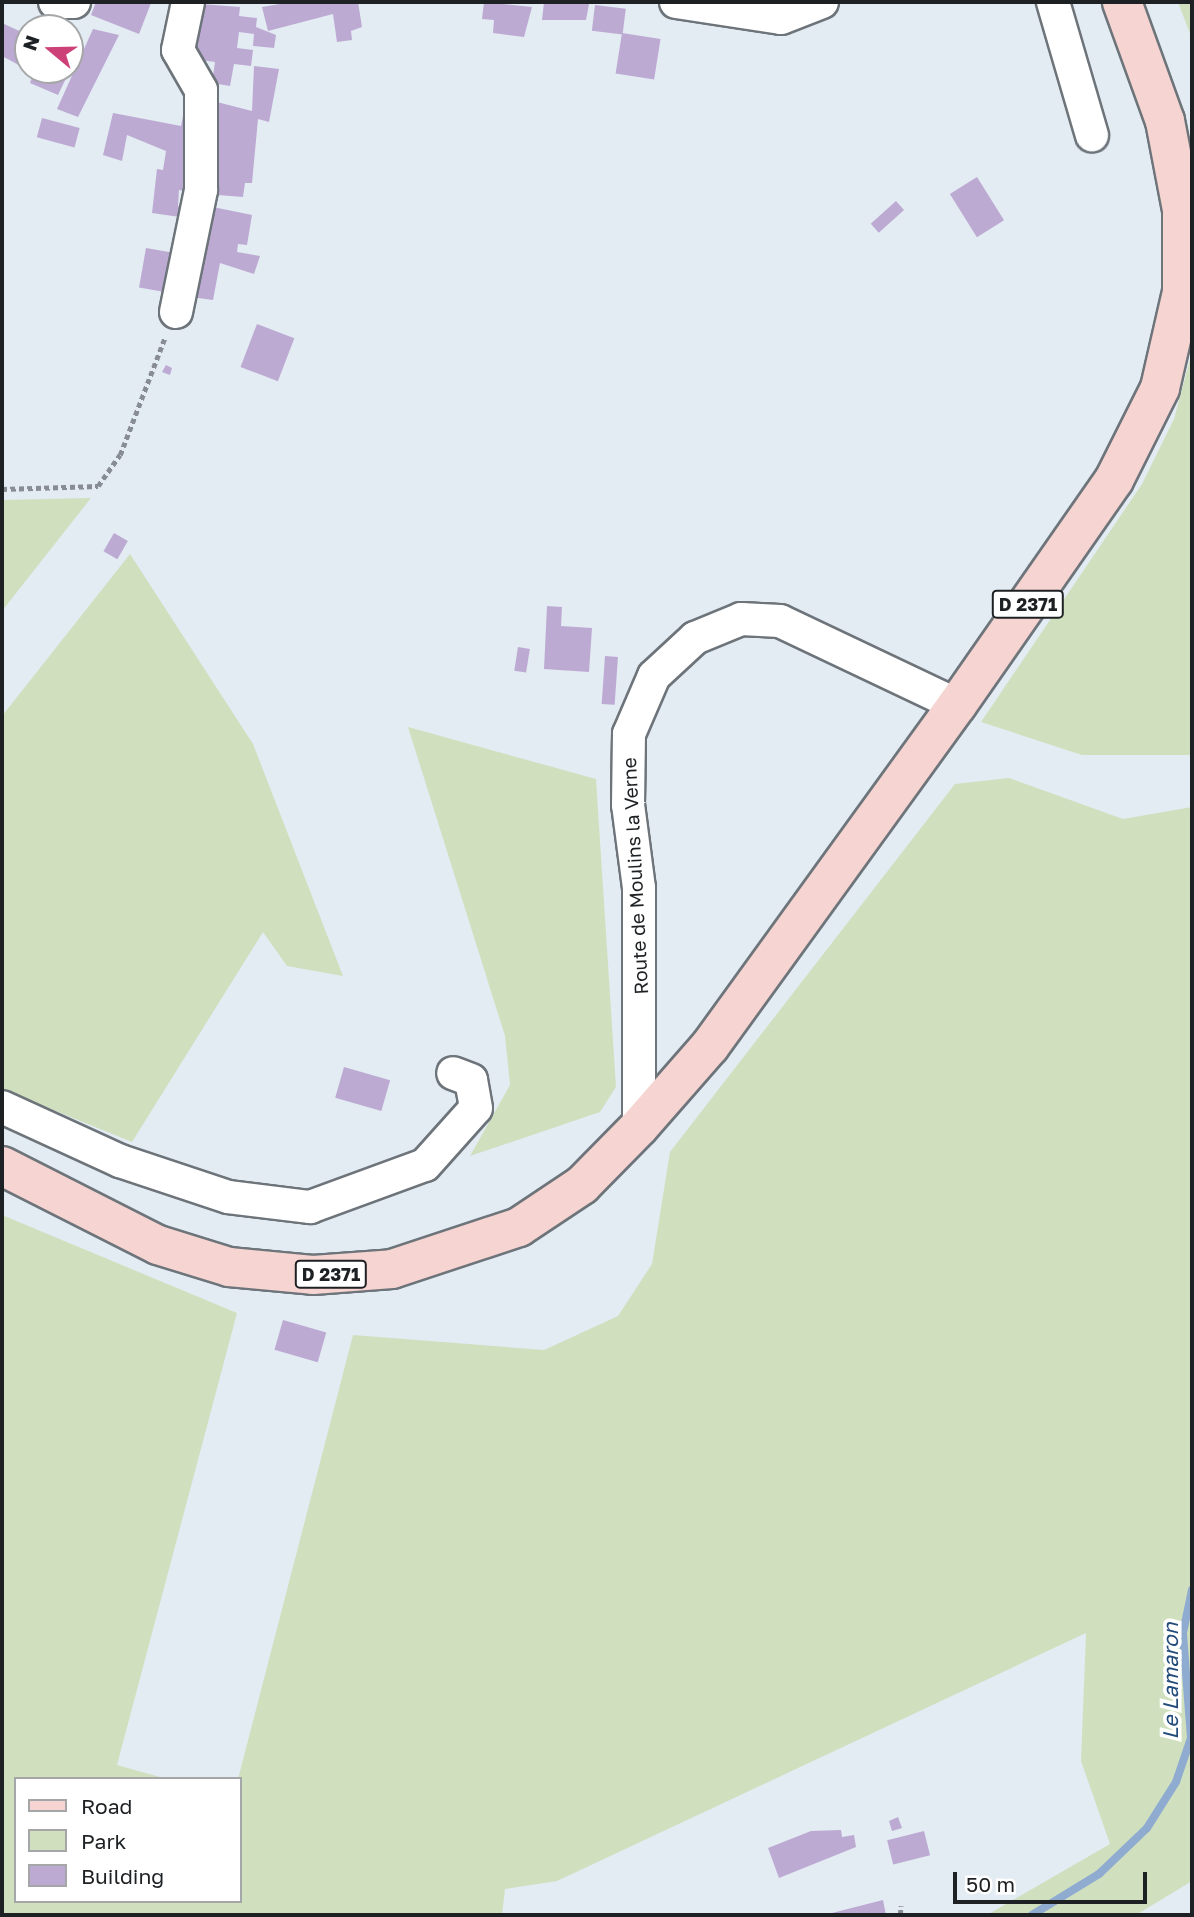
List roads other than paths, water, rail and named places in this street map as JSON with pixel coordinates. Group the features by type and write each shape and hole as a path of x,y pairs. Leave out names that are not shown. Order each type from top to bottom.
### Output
{"main road":[{"name":"D 2371","path":"2,1166 158,1245 229,1267 313,1275 392,1269 519,1227 582,1185 639,1127 710,1046 957,705 1114,480 1160,388 1175,337 1184,268 1179,187 1155,90 1122,2"}],"street":[{"path":"55,2 74,2"},
{"path":"176,312 201,190 201,90 178,50 188,2"},
{"path":"676,2 781,18 822,2"},
{"path":"1053,2 1092,135"},
{"name":"Route de Moulins la Verne","path":"639,1127 639,888 628,805 629,734 654,676 695,638 741,619 780,621 957,705"},
{"path":"2,1107 120,1161 228,1197 310,1207 425,1165 475,1108 471,1080 453,1073"}],"waterway":[{"name":"Le Lamaron","path":"1032,1915 1099,1874 1147,1828 1176,1782 1191,1738 1183,1633 1192,1590"}]}
